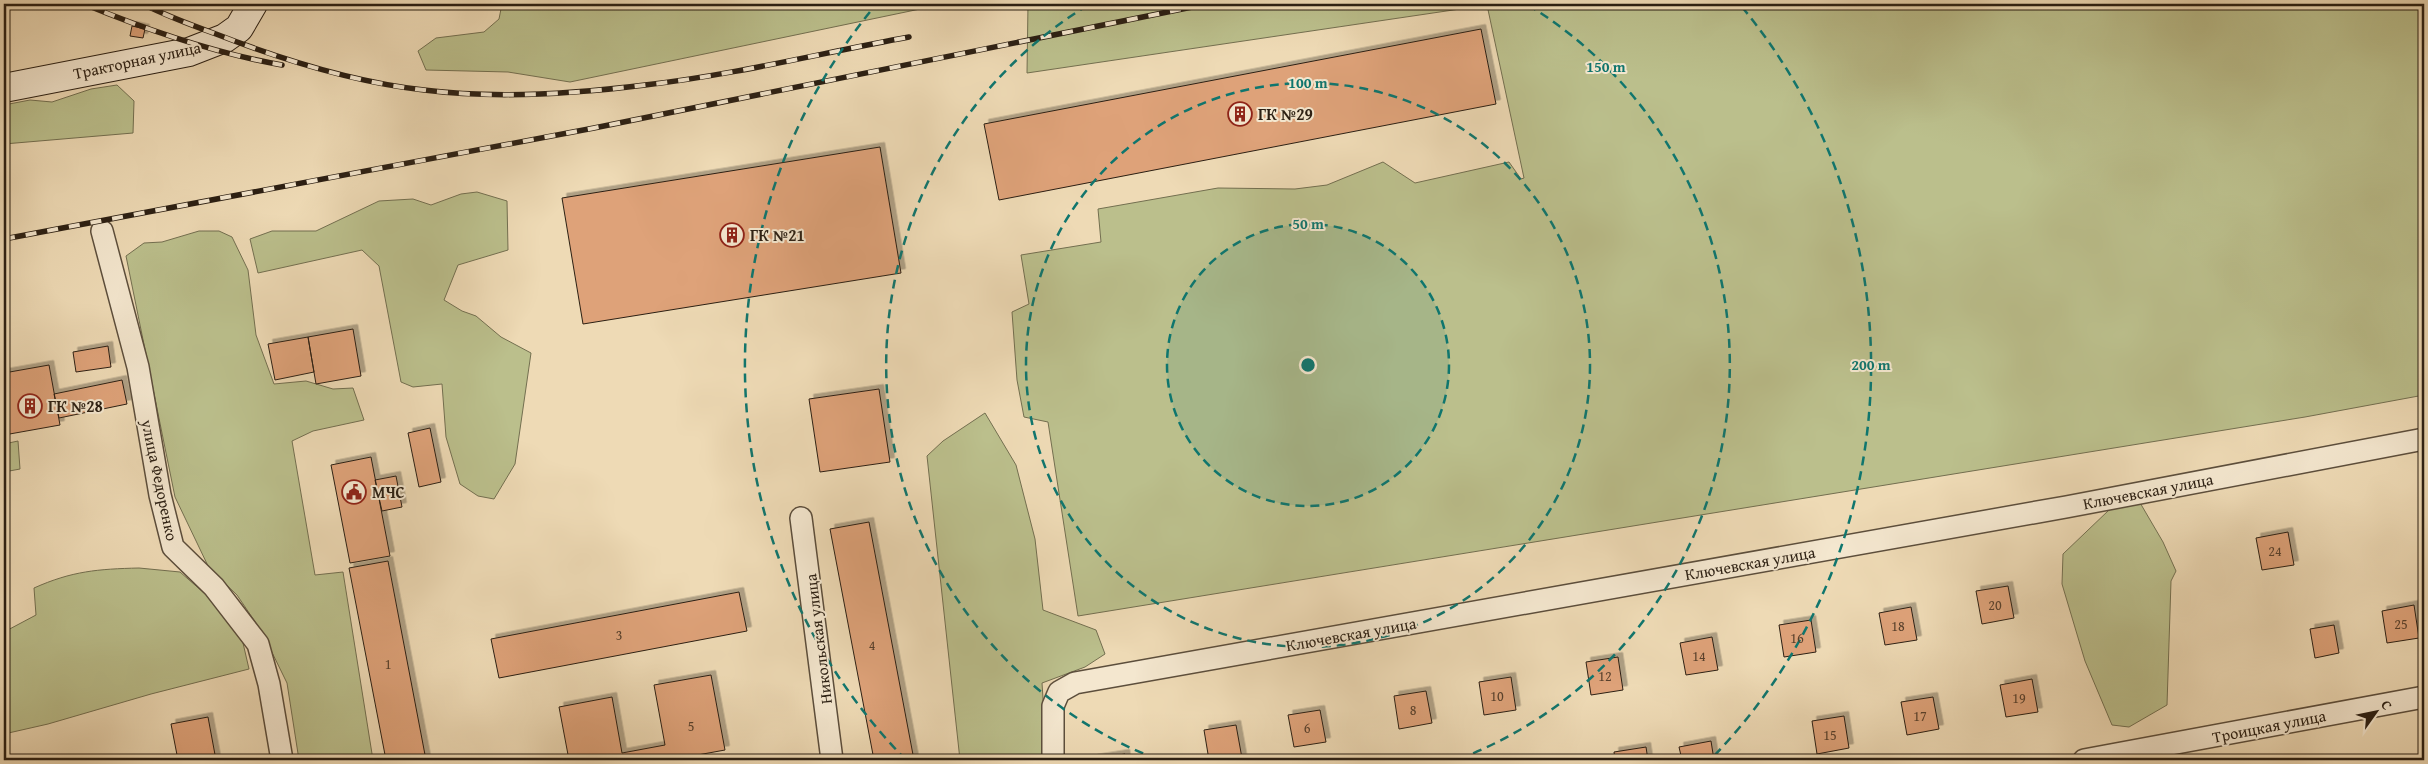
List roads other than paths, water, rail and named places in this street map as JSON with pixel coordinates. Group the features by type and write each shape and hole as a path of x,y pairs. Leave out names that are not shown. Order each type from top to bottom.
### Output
{"main road":[{"name":"Тракторная улица","path":"4,88 189,52 225,38 239,28 253,4"}],"street":[{"name":"улица Федоренко","path":"102,231 138,367 160,495 173,547 214,587 258,644 269,684 282,760"},
{"name":"Ключевская улица","path":"1053,760 1052,706 1059,692 1075,683 2066,507 2424,439"},
{"name":"Никольская улица","path":"801,518 832,760"},
{"name":"Троицкая улица","path":"2084,760 2424,697"}],"railway":[{"path":"84,4 181,40 231,54 282,65"},
{"path":"143,4 241,44 318,69 371,82 451,93 507,95 562,93 678,81 744,70 909,37"},
{"path":"4,239 594,128 1207,4"}],"place":[{"name":"ГК №29","path":"1240,114"},
{"name":"ГК №21","path":"732,235"},
{"name":"ГК №28","path":"30,406"},
{"name":"МЧС","path":"354,492"}]}
